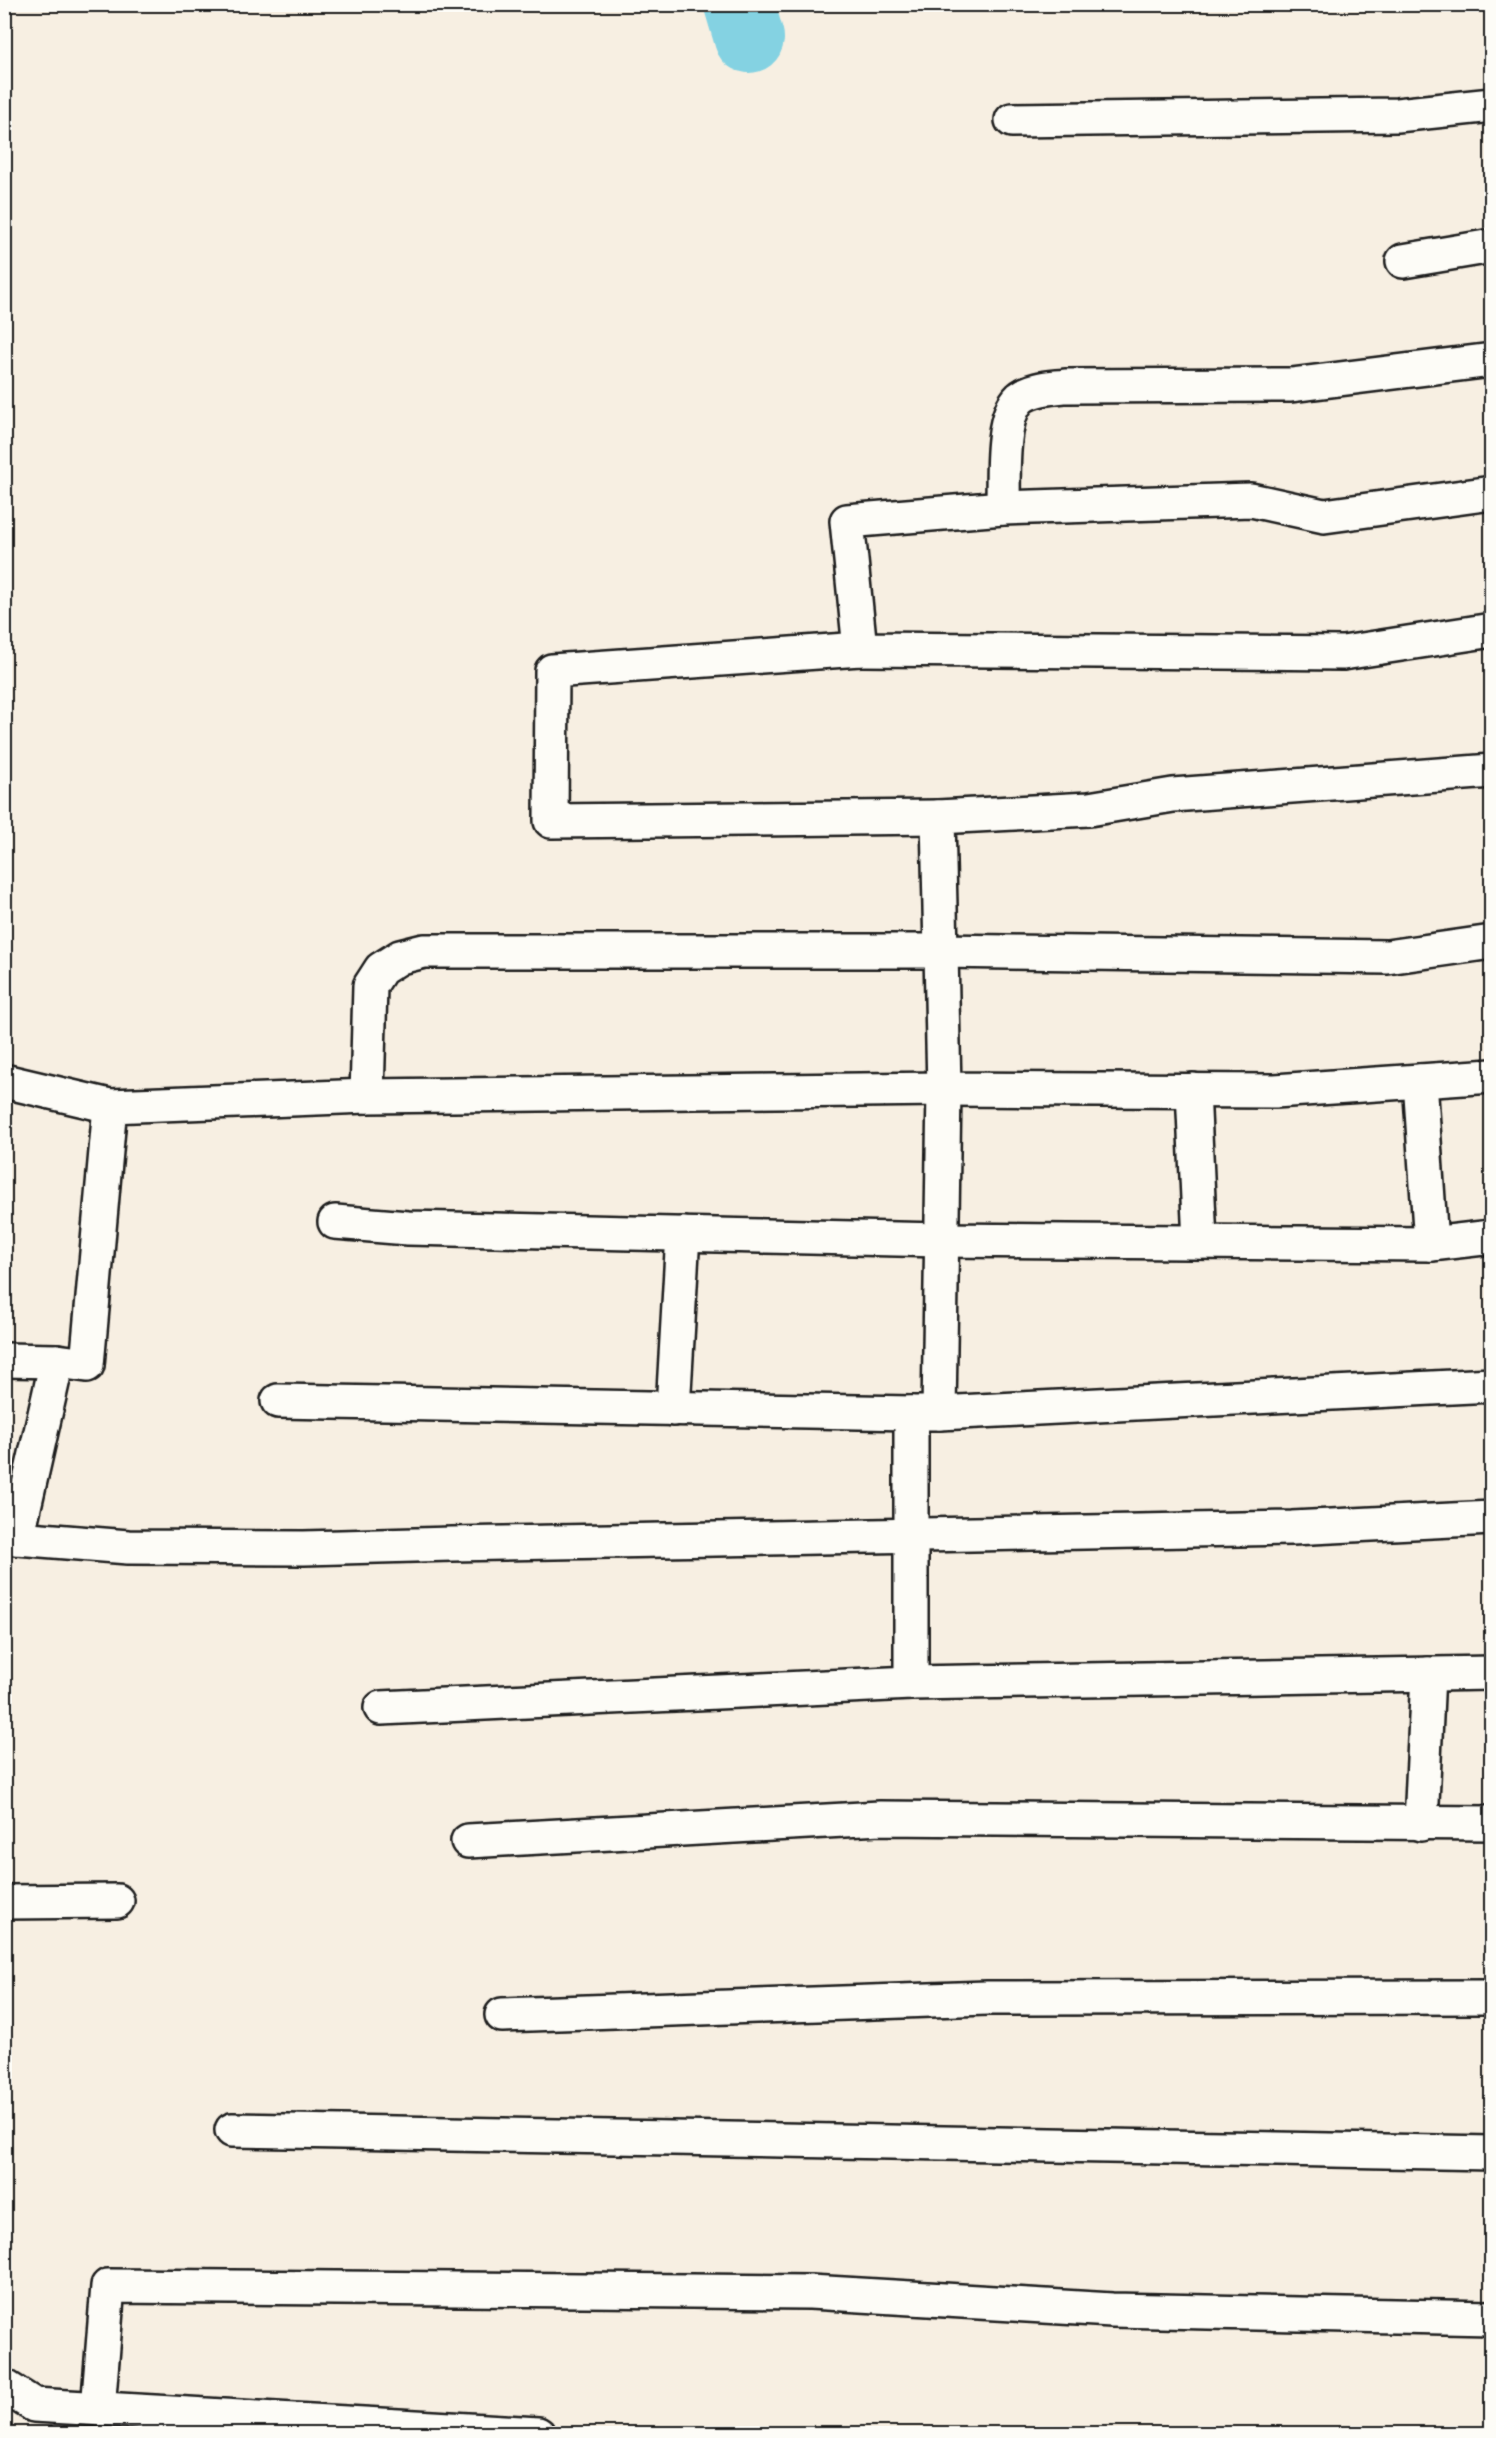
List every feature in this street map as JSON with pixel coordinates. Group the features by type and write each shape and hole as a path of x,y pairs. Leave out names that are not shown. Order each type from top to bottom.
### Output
{"street":[{"path":"1012,120 1397,115 1491,105"},
{"path":"1403,261 1491,246"},
{"path":"1003,508 1006,431 1010,412 1021,398 1037,389 1065,386 1291,385 1491,360"},
{"path":"860,649 847,521 1003,508 1251,500 1324,516 1491,493"},
{"path":"1491,630 1342,653 860,649 552,671 551,821 938,817 1089,809 1173,795 1491,771"},
{"path":"911,1683 911,1536 941,1240 944,1089 938,817"},
{"path":"367,1096 370,986 381,969 400,957 424,951 941,951 1387,957 1491,942"},
{"path":"4,1081 110,1106 367,1096 944,1089 1275,1091 1491,1076"},
{"path":"1420,1080 1431,1244"},
{"path":"1193,1090 1200,1242"},
{"path":"4,1360 57,1361 87,1365 110,1106"},
{"path":"335,1222 408,1228 941,1240 1431,1244 1491,1237"},
{"path":"673,1409 683,1234"},
{"path":"57,1361 11,1538 128,1547 304,1548 1292,1528 1491,1518"},
{"path":"278,1401 925,1413 1491,1385"},
{"path":"381,1708 911,1683 1491,1672"},
{"path":"1421,1824 1428,1674"},
{"path":"468,1841 880,1818 1491,1823"},
{"path":"4,1902 117,1901"},
{"path":"502,2015 987,1998 1491,1996"},
{"path":"232,2130 1491,2153"},
{"path":"98,2409 108,2286 810,2292 1112,2310 1491,2318"},
{"path":"4,2386 53,2420 98,2409 538,2433"}],"waterway":[{"path":"739,4 749,38"}]}
